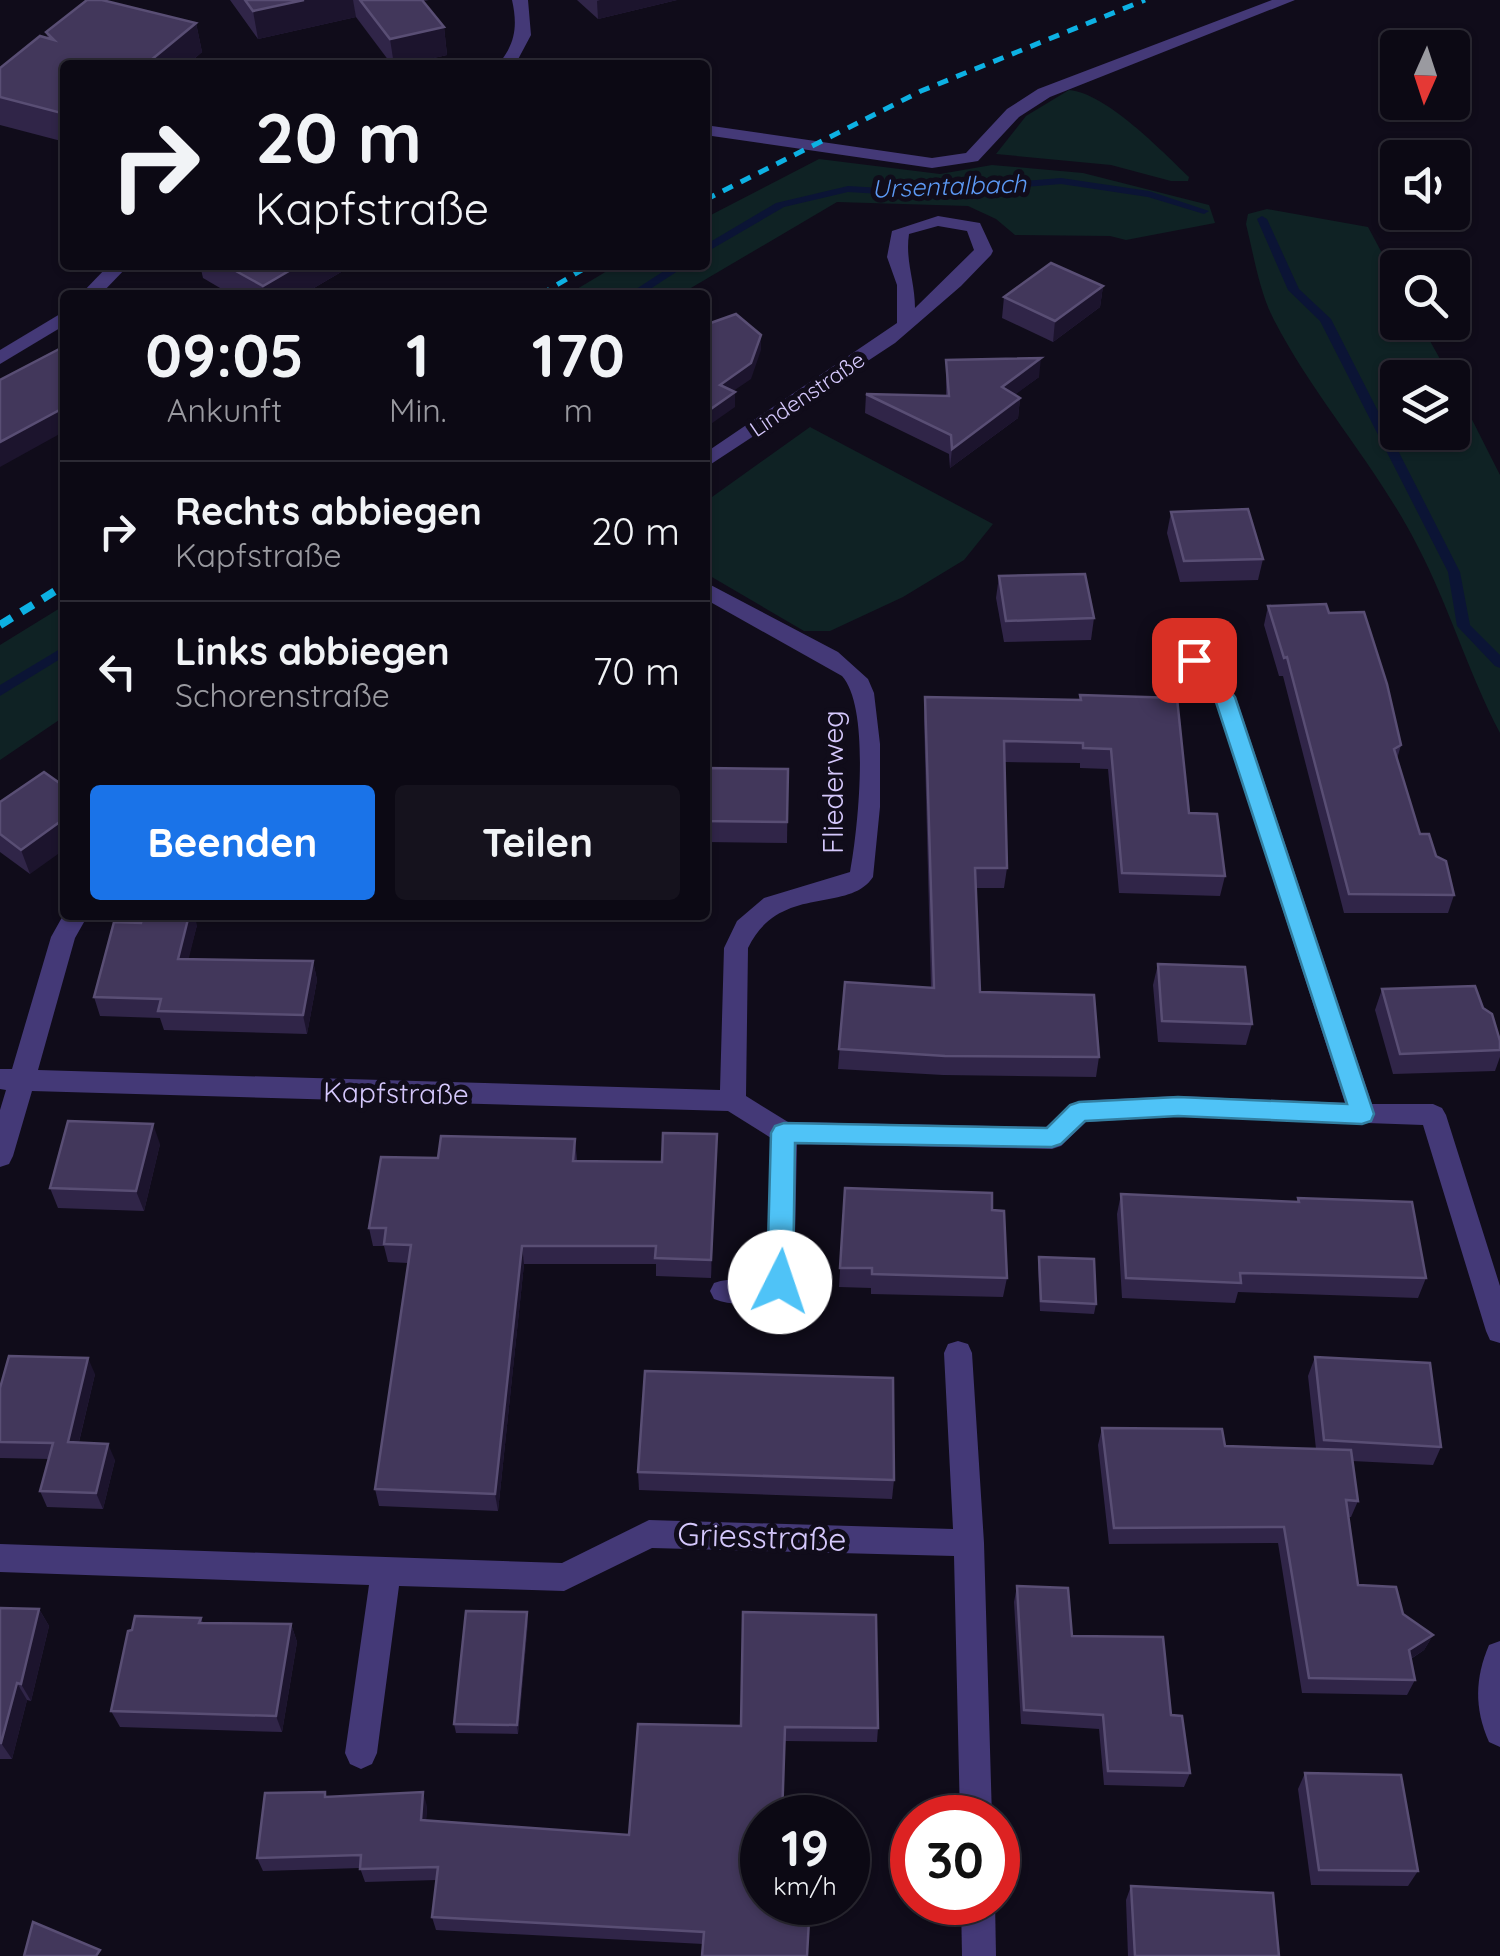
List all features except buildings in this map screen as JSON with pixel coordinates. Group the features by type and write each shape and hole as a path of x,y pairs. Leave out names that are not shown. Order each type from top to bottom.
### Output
{"street":[{"path":"512,60 527,24 520,0"},
{"path":"710,131 932,162 972,157 1013,113 1044,93 1287,0"},
{"name":"Lindenstraße","path":"710,459 864,356 906,322 968,270 984,251 974,226 938,221 901,231 896,257 906,285 906,322"},
{"path":"93,290 115,270"},
{"path":"0,358 60,320"},
{"name":"Fliederweg","path":"710,592 817,650 858,680 865,704 868,745 868,851 861,876 773,903 750,917 742,930 736,948 732,1101"},
{"path":"1194,660 1225,697 1362,1114"},
{"path":"0,1156 10,1080 63,936 73,920"},
{"name":"Kapfstraße","path":"10,1080 732,1101 784,1133"},
{"path":"724,1291 759,1292 780,1282 784,1133 1052,1138 1079,1112 1178,1106 1434,1115 1498,1312"},
{"path":"958,1353 969,1543 975,1795"},
{"name":"Griesstraße","path":"0,1558 564,1576 649,1534 969,1543"},
{"path":"361,1753 386,1571"},
{"path":"1500,1656 1490,1683 1500,1730"},
{"path":"978,1925 979,1956"}],"green space":[{"path":"1069,90 1100,101 1133,125 1189,177 1188,181 1171,181 1111,165 996,154 1026,116"},
{"path":"819,159 940,174 992,165 1083,173 1209,205 1215,223 1126,240 1110,236 1015,235 996,219 968,206 837,202 687,290 575,290 609,270 710,270 710,215"},
{"path":"1267,209 1368,227 1380,250 1380,340 1429,340 1441,360 1380,360 1380,450 1470,450 1470,416 1500,475 1500,733 1417,545 1383,487 1290,349 1269,309 1246,224 1248,214"},
{"path":"810,427 993,524 964,560 903,597 830,631 804,631 710,576 710,498"},
{"path":"60,608 60,719 0,760 0,645"}],"waterway":[{"name":"Ursentalbach","path":"710,247 780,205 848,189 913,193 1061,181 1149,194 1204,211"},
{"name":"Ursentalbach","path":"1262,219 1294,290 1325,319 1454,572 1464,626 1500,663"},
{"name":"Ursentalbach","path":"641,290 673,270"},
{"name":"Ursentalbach","path":"0,691 60,653"}],"railway":[{"path":"710,197 921,91 1145,0"},
{"path":"548,290 582,270"},
{"path":"0,625 60,588"}],"route":[{"path":"780,1282 784,1133 1052,1138 1079,1112 1178,1106 1362,1114 1225,697 1194,660"}]}
